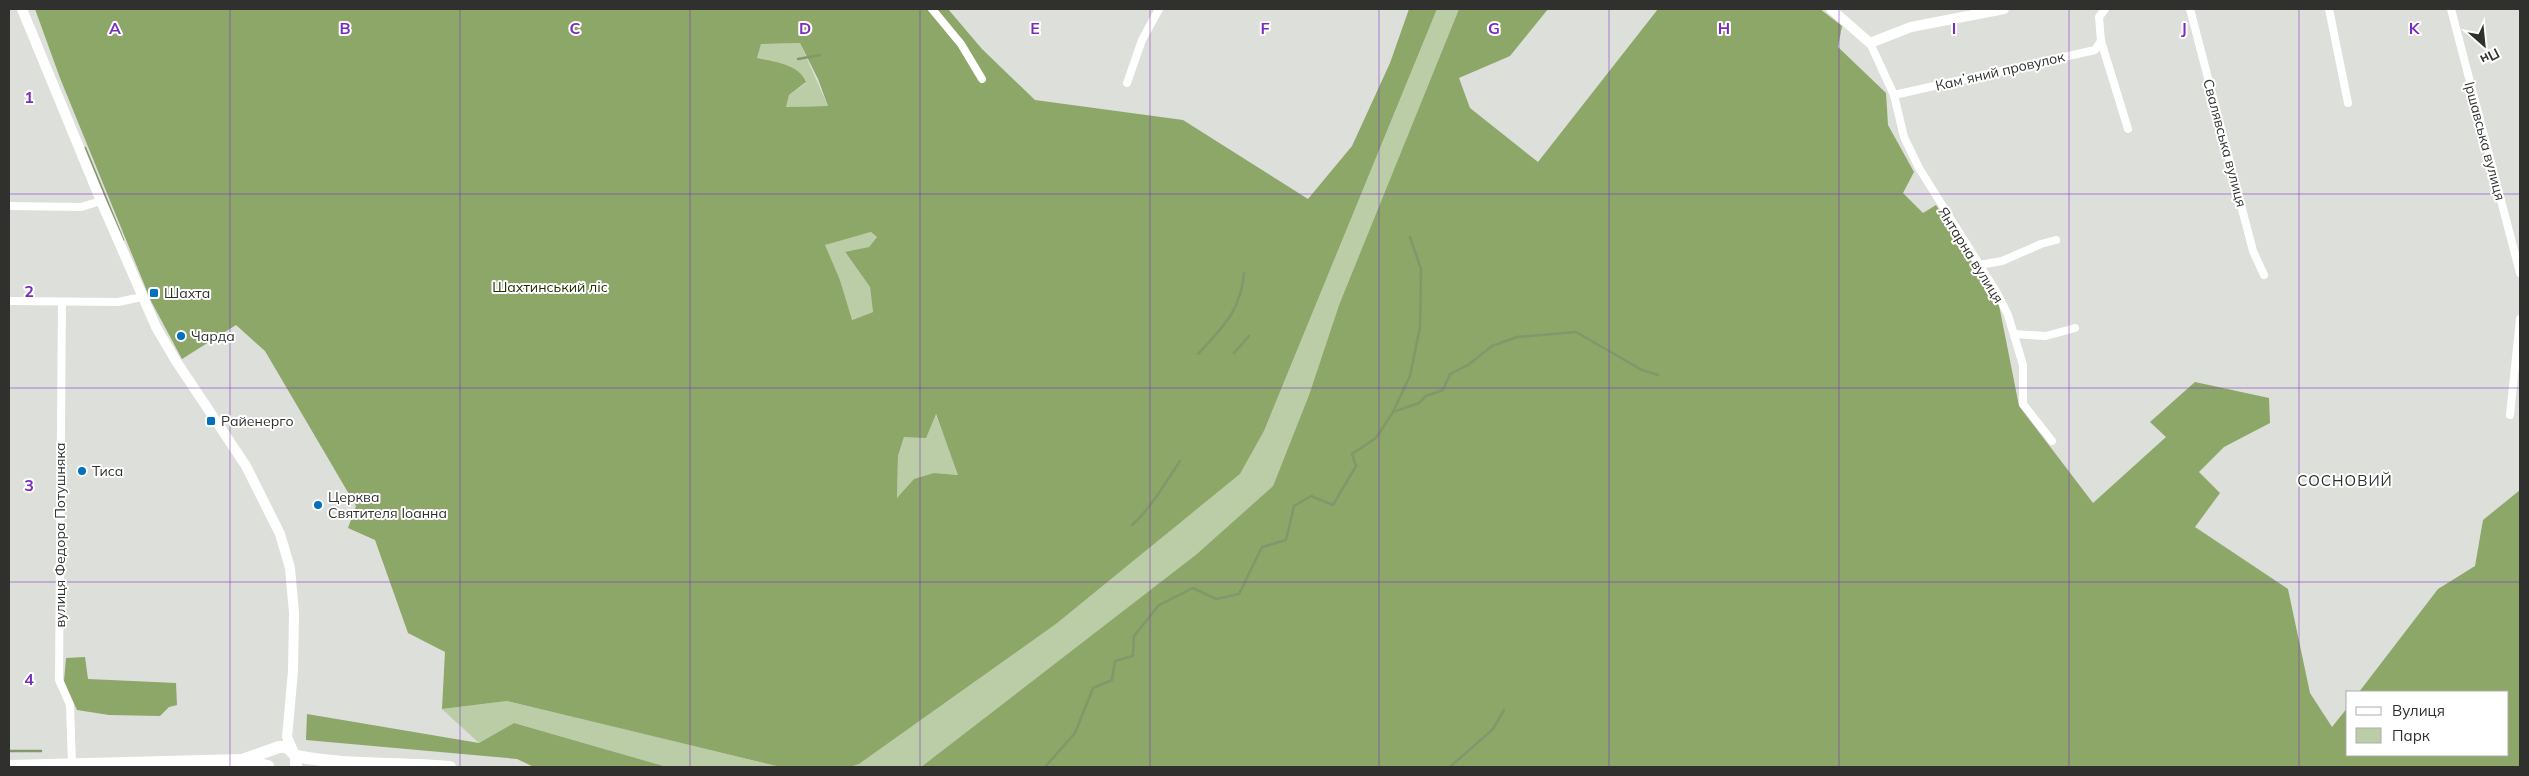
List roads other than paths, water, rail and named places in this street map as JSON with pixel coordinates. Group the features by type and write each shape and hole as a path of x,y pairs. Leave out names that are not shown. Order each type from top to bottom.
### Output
{"highway":[{"path":"242,760 287,747 295,760 450,767"},
{"path":"9,766 129,765 242,760 269,766 269,755 276,749"}],"street":[{"path":"22,9 142,298 176,361 255,482 274,519 287,552 294,613 293,671 287,737 295,760"},
{"path":"932,9 961,44 982,80"},
{"path":"1126,83 1142,40 1159,9"},
{"path":"1831,9 1870,43 1911,28 2004,9"},
{"path":"2105,9 2098,17 2101,41 2128,129"},
{"name":"Свалявська вулиця","path":"2190,9 2253,251 2264,275"},
{"path":"2329,9 2348,103"},
{"name":"Іршавська вулиця","path":"2451,9 2520,273"},
{"name":"Камʼяний провулок","path":"1894,95 2095,50 2101,41"},
{"name":"Янтарна вулиця","path":"1870,43 1894,95 1904,137 1919,168 2008,315 2023,365 2023,404 2052,441"},
{"path":"9,206 81,207 101,201"},
{"path":"1979,265 2002,261 2041,244 2056,240"},
{"path":"9,301 118,302 142,298"},
{"name":"вулиця Федора Потушняка","path":"62,302 59,680 70,705 72,765"},
{"path":"2510,415 2520,319"},
{"path":"2014,334 2046,336 2075,328"},
{"path":"276,749 287,737"}],"waterway":[{"path":"798,59 820,55"},
{"path":"85,148 123,240"},
{"path":"1393,412 1410,376 1420,327 1421,269 1410,237"},
{"path":"1198,354 1229,318 1239,298 1244,273"},
{"path":"1045,767 1075,733 1093,688 1112,680 1115,661 1133,656 1134,636 1159,605 1193,588 1216,599 1239,594 1262,547 1286,540 1294,506 1311,496 1333,505 1356,466 1352,454 1376,438 1393,412 1419,403 1426,396 1443,390 1450,374 1468,365 1492,346 1517,337 1576,332 1642,370 1658,375"},
{"path":"1234,353 1249,336"},
{"path":"1132,525 1152,503 1180,461"},
{"path":"1450,767 1493,729 1504,710"},
{"path":"9,751 41,751"}],"place":[{"name":"Шахта","path":"154,293"},
{"name":"Чарда","path":"181,336"},
{"name":"Райенерго","path":"211,421"},
{"name":"Тиса","path":"82,471"},
{"name":"Церква Святителя Іоанна","path":"318,505"}],"district":[{"name":"СОСНОВИЙ","path":"2345,480"}],"park label":[{"name":"Шахтинський ліс","path":"550,287"}]}
